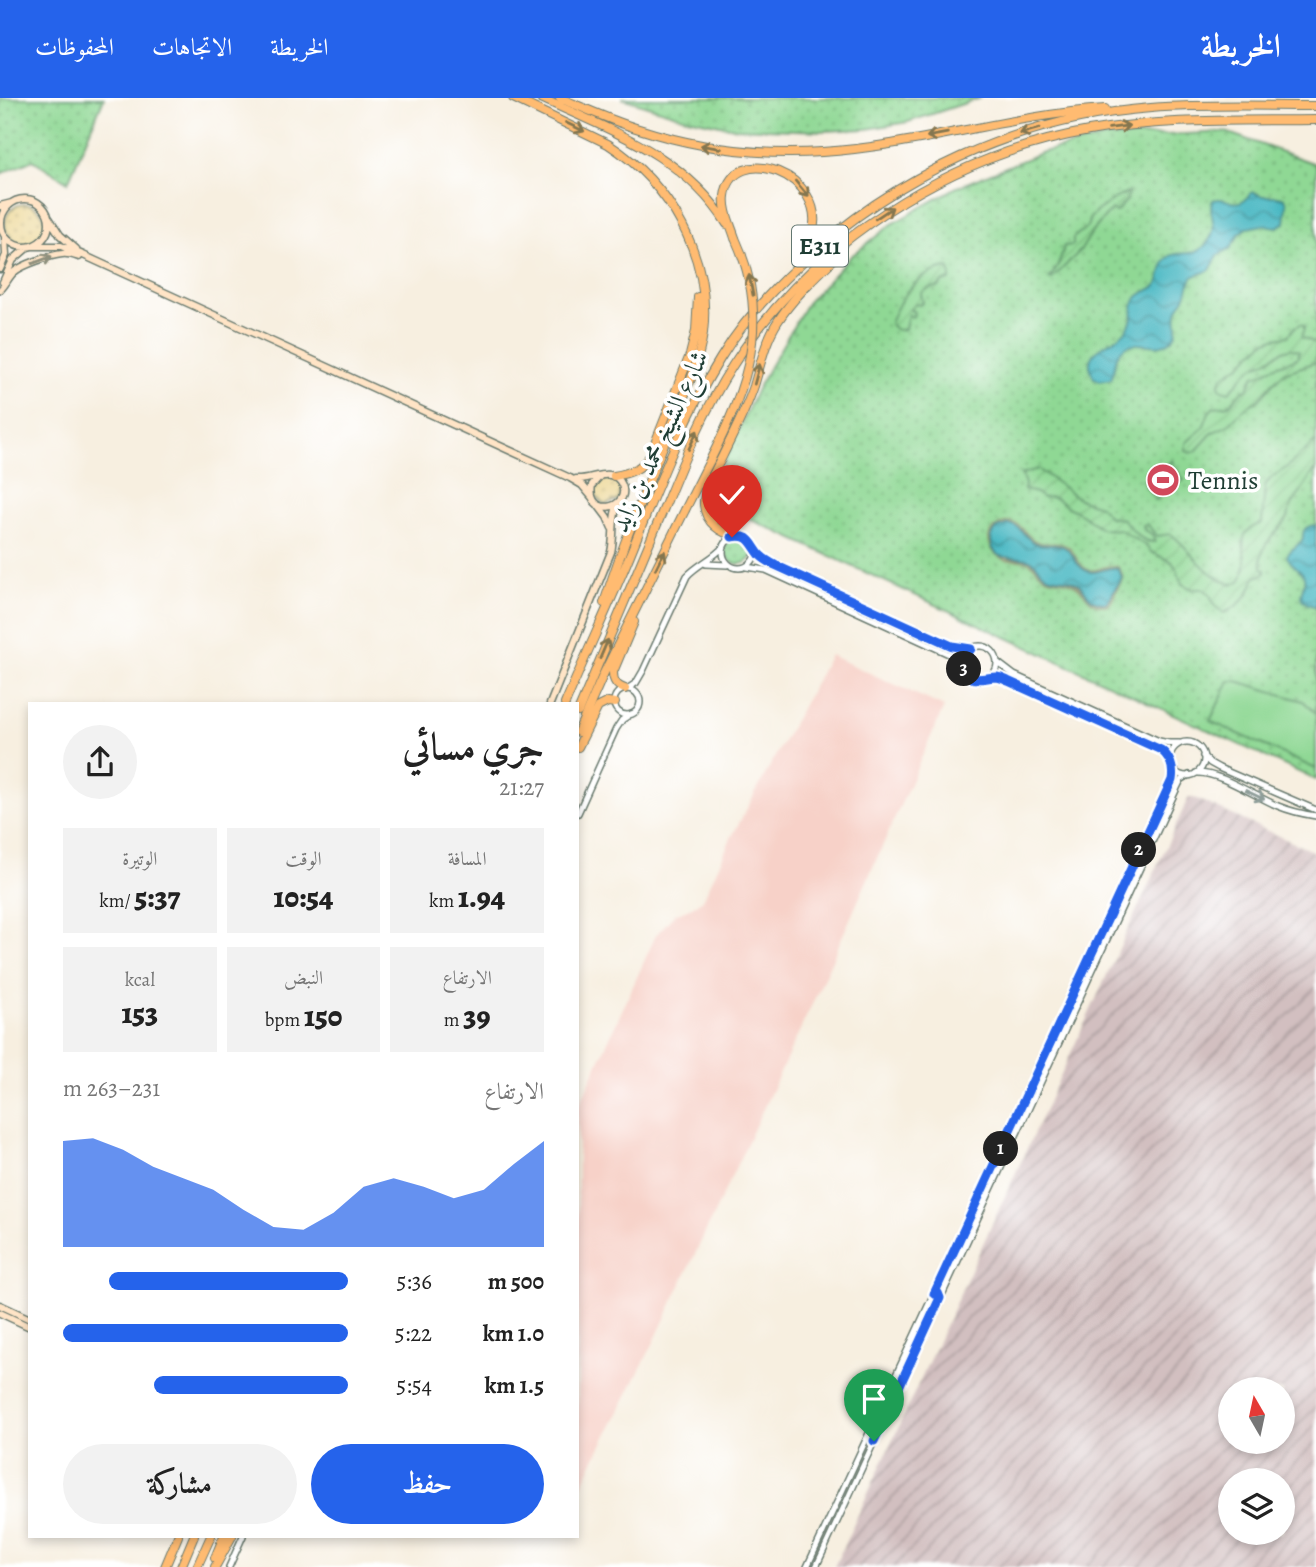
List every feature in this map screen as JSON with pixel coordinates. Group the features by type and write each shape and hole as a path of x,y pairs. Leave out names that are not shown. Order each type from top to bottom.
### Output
{"highway":[{"path":"513,98 594,136 621,152 646,173 667,198 683,225 701,281 703,334 698,360 616,565 592,638"},
{"path":"541,98 638,143 674,166 712,203 735,238"},
{"path":"560,98 619,122 673,139 728,150 785,153 860,148 1080,111 1150,108"},
{"name":"شارع الشيخ محمد بن زايد","path":"566,702 672,453 706,383 743,325 816,248 864,211 907,183 953,159 1049,125 1150,108 1316,106"},
{"name":"شارع الشيخ محمد بن زايد","path":"579,710 676,479 722,382 744,348 775,310 817,266 858,232 901,202 947,177 996,156 1046,140 1130,125 1316,120"},
{"path":"579,730 742,390 750,361 754,318 752,291 746,264 726,210 725,198 735,177 745,170 764,168 783,173 799,184 813,207 814,228 806,248 782,281"},
{"path":"736,536 720,531 709,519 704,503 708,487 749,400 766,345 778,321 804,288 858,232"},
{"path":"614,476 633,472 647,460 690,355 698,307 694,255"},
{"path":"626,689 617,685 613,672 641,606 645,589"},
{"path":"579,745 598,707 604,703 615,705"},
{"path":"165,1567 177,1538"},
{"path":"181,1567 193,1538"},
{"path":"197,1567 210,1538"},
{"path":"213,1567 223,1538"},
{"path":"213,1567 231,1538"}],"main road":[{"path":"0,206 22,200 34,201 44,208 60,235 83,255"},
{"path":"0,269 6,251 2,224 5,212 14,203"},
{"path":"0,290 13,260 47,234 48,217"},
{"path":"3,231 15,245 57,245 83,255 570,478 582,485 598,504 613,530"},
{"path":"0,290 13,273 55,255 71,254 94,260"},
{"path":"551,702 611,552 614,516 623,496 620,481 614,476 607,474 584,479 570,478"},
{"path":"592,497 592,485 600,476"},
{"path":"598,504 610,507 618,503"},
{"path":"0,1305 28,1317"},
{"path":"0,1313 28,1326"}],"street":[{"path":"616,729 617,694 636,683 684,581 690,573 714,557 736,536 747,538 763,558 775,565 952,646 971,649 985,647 993,653 997,662 1014,675 1159,741 1188,741 1196,744 1203,756 1219,768 1316,810"},
{"path":"724,546 723,557 729,566"},
{"path":"747,567 755,556 755,547"},
{"path":"702,565 738,569 760,568 772,572 954,656 973,678 978,680 998,677 1008,681 1161,750 1170,759"},
{"path":"964,667 964,657 971,649"},
{"path":"988,678 996,670 997,662"},
{"path":"579,811 616,729 622,720 639,706 643,671"},
{"path":"626,689 635,691 639,698"},
{"path":"615,705 622,713 631,714"},
{"path":"807,1567 1172,780 1171,751 1179,743"},
{"path":"1196,773 1202,765 1203,756"},
{"path":"1172,768 1178,773 1189,775"},
{"path":"816,1567 1181,780 1196,773 1210,774 1278,806 1316,816"},
{"path":"934,1294 938,1293 940,1298"},
{"path":"229,1567 242,1538"}],"shaded area":[{"path":"830,655 944,707 815,998 653,1344 579,1490 579,1106 656,935 675,914 703,900 731,838"},
{"path":"1189,797 1316,853 1316,1567 834,1567"}],"green space":[{"path":"0,98 104,98 68,182 33,160 0,174"},
{"path":"622,98 981,98 908,122 867,129 824,131 734,128 683,117"},
{"path":"1226,132 1316,164 1316,780 715,503 712,489 757,389 807,303 850,257 892,224 957,187 1043,152 1104,138"},
{"path":"1128,192 1127,200 1116,212 1111,210 1081,250 1049,279 1059,264 1064,246 1073,245 1073,238 1087,227 1090,218 1097,211"},
{"path":"948,268 950,280 942,282 938,287 924,290 921,294 923,302 915,304 910,310 914,315 912,317 908,314 905,329 893,328 890,324 894,314 911,287 937,270"},
{"path":"1301,324 1304,329 1301,337 1316,343 1316,362 1284,373 1259,400 1246,407 1227,426 1213,432 1196,451 1186,451 1186,443 1203,428 1209,412 1214,407 1229,405 1248,388 1253,377 1297,358 1299,351 1287,350 1253,367 1229,392 1219,386 1222,377 1240,365 1264,342 1288,336"},
{"path":"1316,441 1316,468 1290,508 1288,518 1266,544 1261,557 1265,573 1254,578 1244,599 1224,613 1215,606 1209,593 1182,584 1172,562 1151,552 1119,529 1102,528 1057,499 1043,498 1024,490 1021,474 1038,469 1081,500 1100,506 1109,517 1123,519 1145,540 1155,542 1152,534 1144,530 1143,525 1147,524 1157,536 1171,534 1213,575 1232,584 1240,581 1244,572 1243,540 1251,528 1262,523 1265,485"},
{"name":"Tennis","path":"1172,461 1184,480 1155,500 1142,480"},
{"path":"739,536 749,540 753,550 749,560 739,564 729,560 725,550 729,540"},
{"path":"1229,681 1303,701 1316,713 1316,769 1210,721"}],"sand":[{"path":"25,204 39,210 45,224 39,238 25,244 11,238 5,224 11,210"},
{"path":"601,480 617,480 621,486 619,500 605,505 597,498 594,490"},
{"path":"1009,522 1017,525 1039,543 1068,547 1086,569 1109,566 1118,567 1122,579 1112,601 1106,605 1097,604 1076,585 1046,577 1027,561 1008,560 999,557 991,546 989,537 995,528","holes":["1009,524 1024,532 1027,538 1038,545 1071,554 1086,570 1096,571 1108,567 1120,583 1113,592 1086,594 1077,584 1052,578 1028,560 1011,559 991,537 997,528"]}],"water":[{"path":"1253,192 1262,196 1285,198 1285,223 1277,227 1263,225 1247,228 1239,234 1231,248 1218,255 1210,270 1192,277 1178,310 1177,329 1173,338 1160,345 1131,344 1125,347 1117,356 1111,379 1100,381 1094,378 1090,360 1100,348 1126,330 1136,299 1158,284 1166,260 1172,255 1197,251 1208,242 1213,230 1213,200 1222,199 1236,203"},
{"path":"1009,524 1017,527 1035,543 1064,547 1079,565 1089,572 1117,568 1121,581 1104,603 1089,597 1075,582 1048,576 1032,561 1000,556 992,547 991,537 997,528"},
{"path":"1316,525 1316,607 1302,599 1304,578 1287,556 1303,539 1305,529"}],"place":[{"name":"Tennis","path":"1163,480"}],"route":[{"path":"732,537 747,538 763,558 775,565 952,646 971,649 963,662 966,672 973,678 1003,678 1161,750 1170,759 1173,772 1172,780 934,1294 938,1293 940,1298 874,1441"}]}
